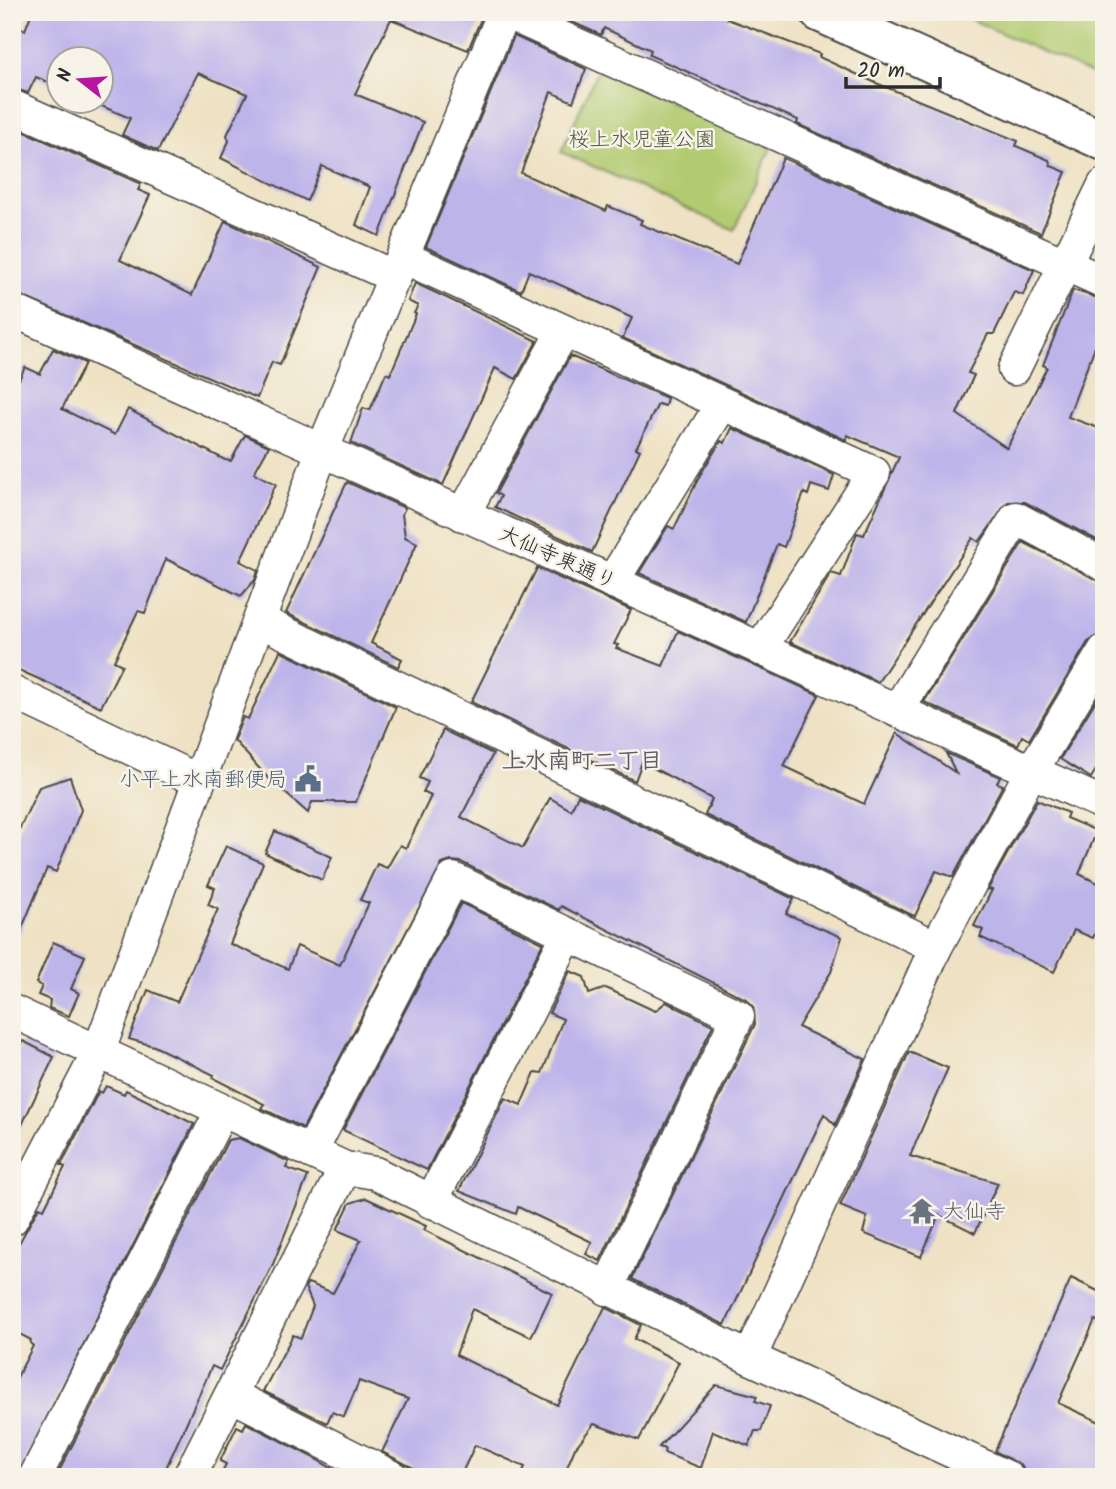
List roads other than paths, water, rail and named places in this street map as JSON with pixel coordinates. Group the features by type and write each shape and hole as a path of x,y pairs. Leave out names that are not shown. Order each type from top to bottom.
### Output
{"main road":[{"path":"819,12 873,23 1104,141"}],"street":[{"path":"12,1219 98,1053 322,451 505,12 1104,282"},
{"path":"12,106 399,267 563,331 874,473 760,649"},
{"path":"1014,369 1104,185"},
{"name":"大仙寺東通り","path":"12,310 1104,804"},
{"path":"463,515 563,331"},
{"path":"612,582 722,404"},
{"path":"897,711 1016,518 1104,565"},
{"path":"260,621 936,947"},
{"path":"750,1358 936,947 1031,772 1104,651"},
{"path":"12,692 199,781"},
{"path":"312,1152 453,879 738,1016 607,1289"},
{"path":"431,1202 567,936"},
{"path":"12,1011 345,1168 375,1174 750,1358 1007,1477"},
{"path":"35,1477 222,1110"},
{"path":"189,1477 345,1168"},
{"path":"230,1395 392,1477"}],"place":[{"name":"小平上水南郵便局","path":"308,779"},
{"name":"大仙寺","path":"922,1211"}],"district":[{"name":"上水南町二丁目","path":"582,760"}],"park label":[{"name":"桜上水児童公園","path":"642,139"}]}
